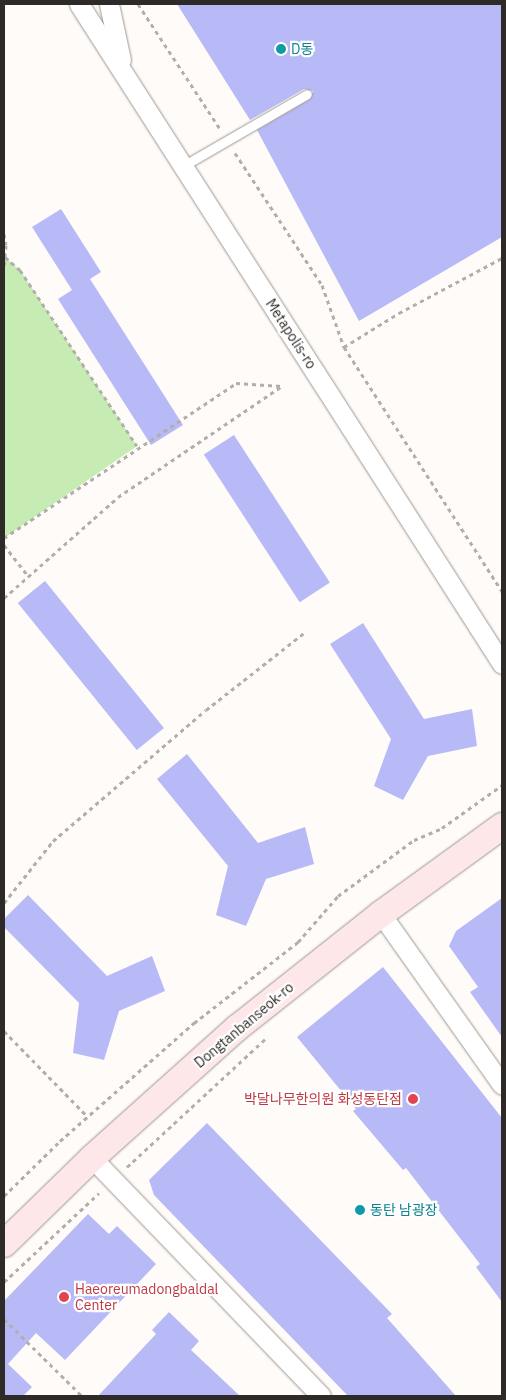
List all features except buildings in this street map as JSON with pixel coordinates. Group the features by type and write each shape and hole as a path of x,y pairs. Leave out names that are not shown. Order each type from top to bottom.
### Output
{"street":[{"name":"Metapolis-ro","path":"79,4 502,664"},
{"path":"109,4 123,72"},
{"name":"Dongtanbanseok-ro","path":"4,1244 92,1158 236,1028 381,914 502,826"},
{"path":"381,914 502,1086"},
{"path":"92,1158 321,1396"}],"lane":[{"path":"183,166 306,94"}],"path":[{"path":"138,4 322,285 344,347 502,591"},
{"path":"4,234 4,267"},
{"path":"5,257 20,270 137,446"},
{"path":"344,347 399,313 502,258"},
{"path":"4,538 137,446 236,384 282,386 118,497 4,598"},
{"path":"4,545 28,576"},
{"path":"4,903 53,841 206,710 305,632"},
{"path":"4,1196 87,1116 194,1023 298,942 338,896 414,840 442,828 502,785"},
{"path":"4,1031 87,1116"},
{"path":"4,1282 270,1035"},
{"path":"4,1320 82,1396"}],"green space":[{"path":"5,257 20,270 137,446 4,538"}],"place":[{"name":"D동","path":"281,49"},
{"name":"박달나무한의원 화성동탄점","path":"413,1099"},
{"name":"동탄 남광장","path":"360,1210"},
{"name":"Haeoreumadongbaldal Center","path":"64,1297"}]}
